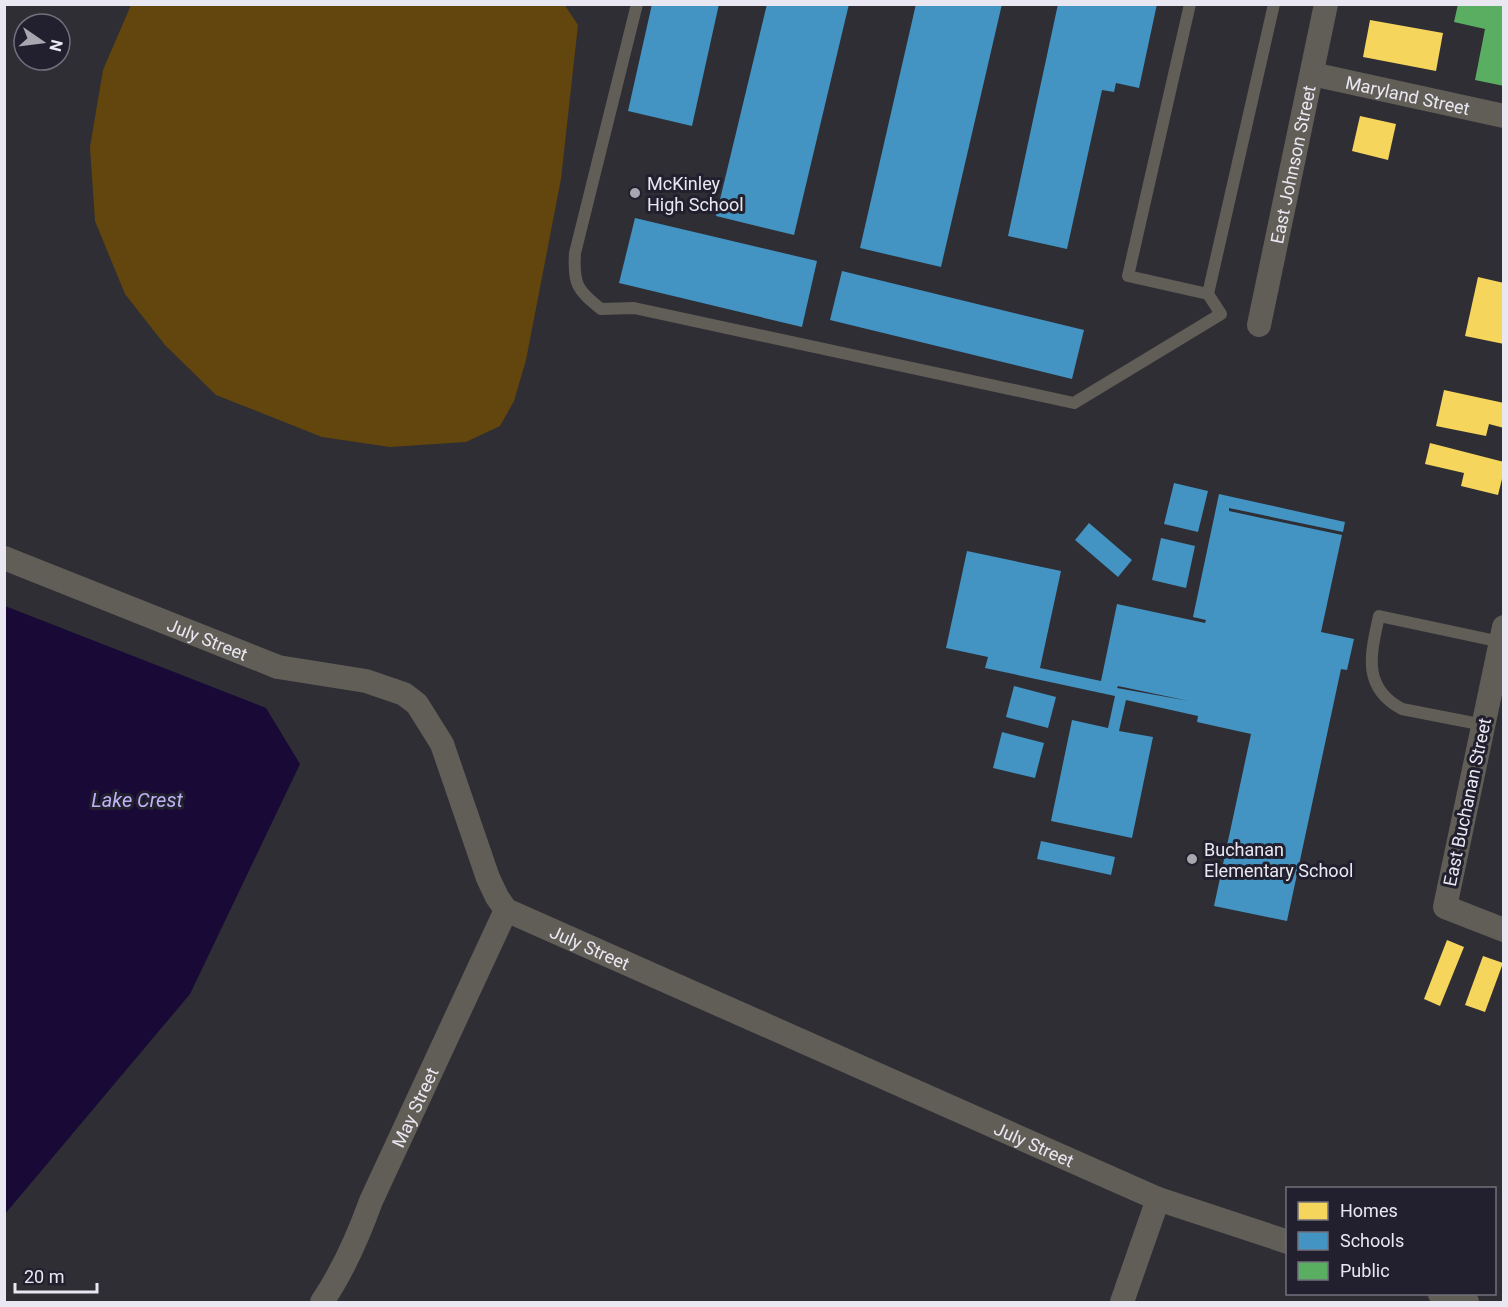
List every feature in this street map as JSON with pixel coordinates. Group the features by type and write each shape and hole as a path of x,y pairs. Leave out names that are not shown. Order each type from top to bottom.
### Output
{"street":[{"name":"East Johnson Street","path":"1259,325 1326,4"},
{"name":"Maryland Street","path":"1312,74 1503,116"},
{"name":"July Street","path":"4,558 278,667 346,676 404,694 417,704 442,744 488,878 506,910 1158,1199 1286,1242"},
{"name":"East Buchanan Street","path":"1502,635 1490,730 1445,907 1503,930"},
{"name":"May Street","path":"322,1302 357,1238 506,910"},
{"path":"1122,1302 1158,1199"},
{"path":"1446,1295 1467,1302"}],"lane":[{"path":"637,4 575,253 573,276 584,295 601,309 634,308 1074,403 1221,314 1208,294 1128,276 1190,4"},
{"path":"1208,294 1274,4"},
{"path":"1490,730 1402,709 1395,705 1380,689 1374,676 1371,663 1372,650 1379,616 1502,635"}],"shaded area":[{"path":"564,4 578,25 561,179 526,360 514,401 500,426 466,442 390,447 322,437 216,395 165,345 125,294 95,221 90,147 103,70 131,5"}],"water":[{"name":"Lake Crest","path":"5,606 266,708 300,764 190,994 5,1214"}],"building: Homes":[{"path":"1370,20 1443,33 1436,71 1363,57"},
{"path":"1360,116 1396,124 1388,160 1352,151"},
{"path":"1478,277 1504,283 1504,344 1465,336"},
{"path":"1444,390 1504,403 1504,428 1489,424 1486,436 1436,426"},
{"path":"1430,443 1504,462 1498,495 1461,486 1464,473 1425,464"},
{"path":"1447,940 1464,947 1440,1006 1424,999"},
{"path":"1483,956 1503,963 1485,1012 1465,1005"}],"building: Schools":[{"path":"652,4 719,4 692,126 628,111"},
{"path":"767,4 849,4 794,235 716,216"},
{"path":"916,4 1002,4 941,267 860,248"},
{"path":"1058,4 1157,4 1139,88 1116,83 1114,92 1102,90 1067,249 1008,236"},
{"path":"635,218 817,261 802,327 619,283"},
{"path":"842,271 1084,330 1072,379 830,320"},
{"path":"1174,483 1208,491 1198,532 1164,524"},
{"path":"1219,494 1345,522 1343,532 1229,508 1229,511 1342,535 1321,632 1354,639 1347,670 1341,669 1287,921 1214,906 1251,734 1197,722 1198,716 1126,700 1119,731 1153,737 1132,838 1051,821 1072,720 1108,728 1115,696 985,668 988,657 946,648 967,551 1061,571 1040,668 1101,681 1117,604 1205,623 1206,620 1193,617","holes":["1118,686 1189,701 1117,688"]},
{"path":"1089,523 1132,560 1118,577 1075,540"},
{"path":"1161,538 1195,546 1186,588 1152,580"},
{"path":"1014,686 1056,697 1048,728 1006,717"},
{"path":"1002,732 1044,743 1035,778 993,768"},
{"path":"1041,841 1115,857 1111,875 1037,859"}],"building: Public":[{"path":"1458,4 1504,4 1504,86 1475,80 1485,29 1454,22"}],"place":[{"name":"McKinley High School","path":"635,193"},
{"name":"Buchanan Elementary School","path":"1192,859"}]}
